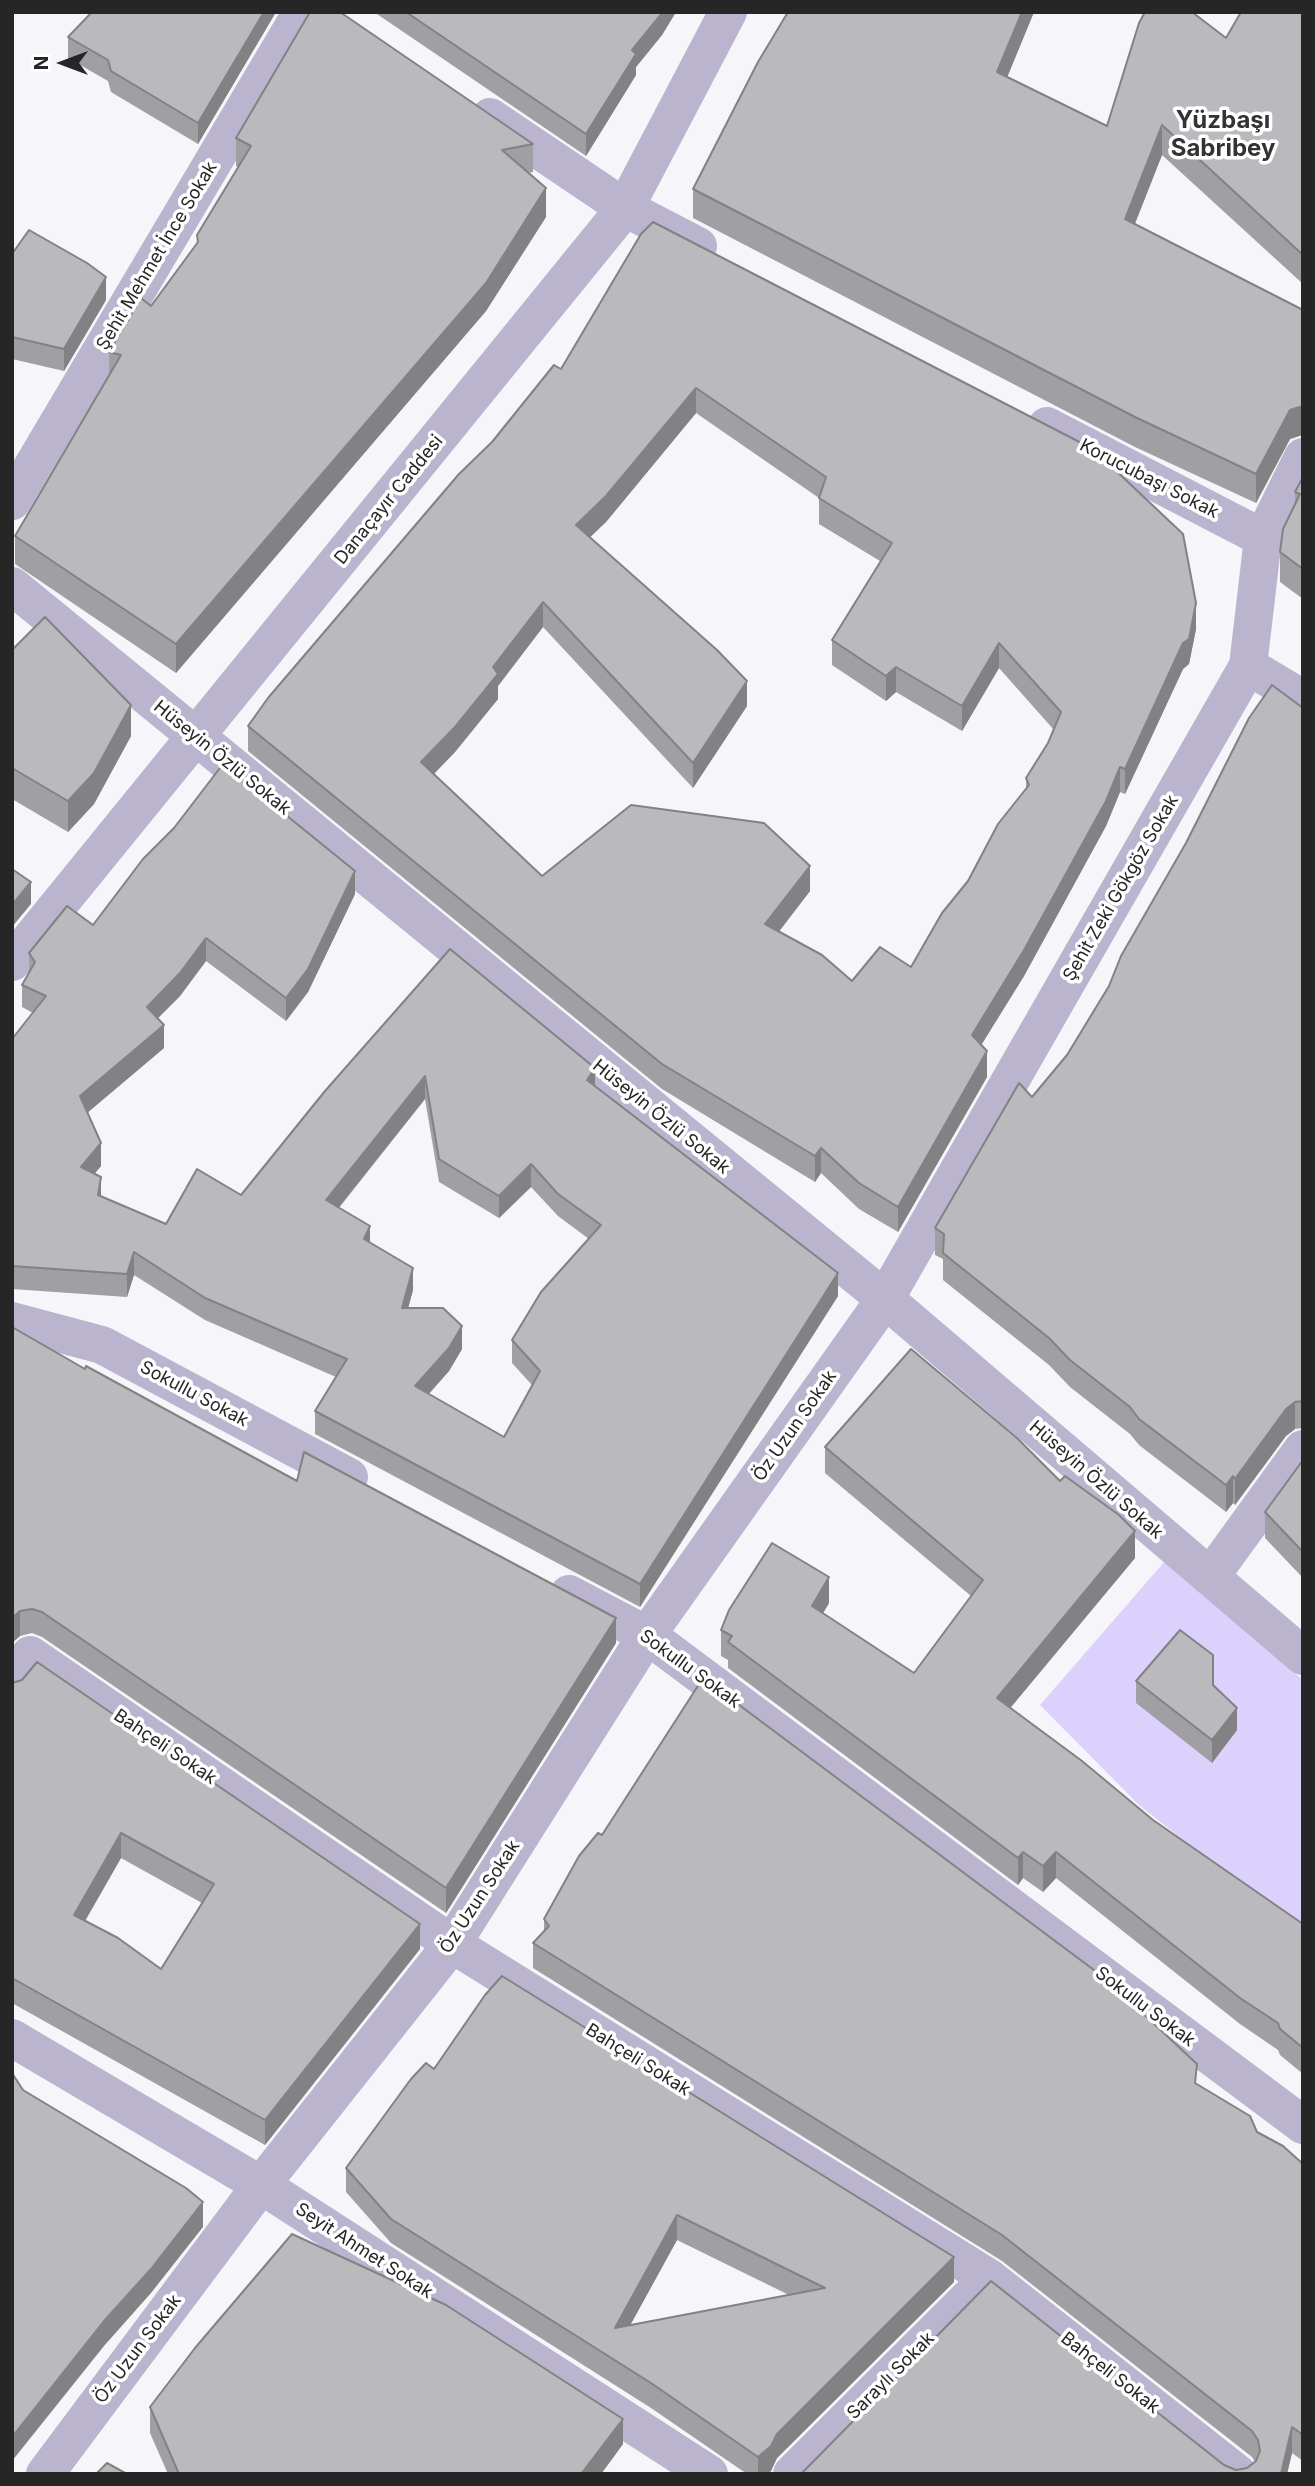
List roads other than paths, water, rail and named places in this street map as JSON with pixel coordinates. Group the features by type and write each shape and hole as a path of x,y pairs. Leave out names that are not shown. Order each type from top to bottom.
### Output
{"street":[{"name":"Şehit Mehmet İnce Sokak","path":"12,501 302,12"},
{"name":"Danaçayır Caddesi","path":"12,962 197,738 625,208 728,12"},
{"path":"463,99 625,208 735,265"},
{"name":"Korucubaşı Sokak","path":"1018,411 1263,538"},
{"name":"Şehit Zeki Gökgöz Sokak","path":"885,1299 1248,666 1263,538 1303,457"},
{"name":"Hüseyin Özlü Sokak","path":"12,586 885,1299 1303,1656"},
{"path":"1248,666 1303,699"},
{"name":"Öz Uzun Sokak","path":"45,2474 261,2185 452,1944 647,1635 885,1299"},
{"name":"Sokullu Sokak","path":"12,1321 102,1345 380,1493"},
{"path":"1210,1577 1303,1449"},
{"name":"Sokullu Sokak","path":"538,1577 647,1635 1303,2125"},
{"name":"Bahçeli Sokak","path":"21,1670 452,1944 989,2278 1238,2474"},
{"name":"Seyit Ahmet Sokak","path":"12,2038 261,2185 709,2474"},
{"name":"Saraylı Sokak","path":"792,2474 989,2278"}],"district":[{"name":"Yüzbaşı Sabribey","path":"1223,135"}]}
